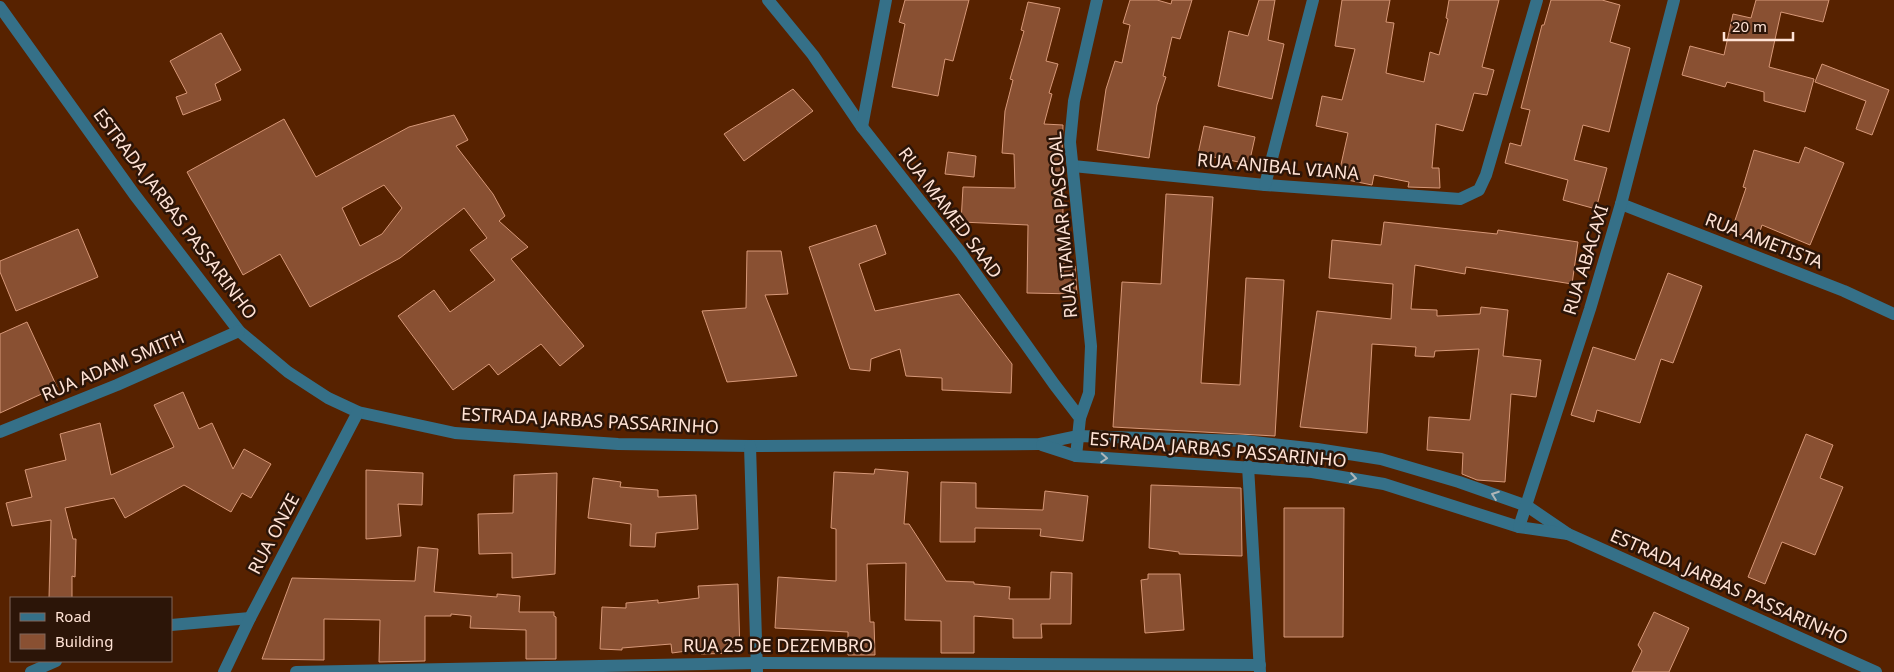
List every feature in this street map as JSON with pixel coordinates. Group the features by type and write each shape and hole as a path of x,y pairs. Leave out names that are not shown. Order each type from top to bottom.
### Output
{"street":[{"name":"RUA MAMED SAAD","path":"768,0 813,55 862,127 961,253 1080,418"},
{"path":"862,127 886,0"},
{"name":"RUA ITAMAR PASCOAL","path":"1080,418 1088,393 1090,346 1070,142 1074,101 1097,0"},
{"path":"1265,185 1313,0"},
{"name":"RUA ANIBAL VIANA","path":"1073,166 1265,185 1460,199 1479,190 1486,175 1537,0"},
{"name":"RUA ABACAXI","path":"1519,527 1621,204 1674,0"},
{"name":"ESTRADA JARBAS PASSARINHO","path":"0,7 134,194 239,331 288,372 328,398 358,412 455,432 618,444 750,446 1039,444 1077,436 1245,441 1317,448 1382,459 1459,482 1527,506 1568,534 1876,672"},
{"name":"RUA AMETISTA","path":"1621,204 1844,291 1894,314"},
{"name":"RUA ADAM SMITH","path":"0,432 117,385 239,331"},
{"name":"RUA ONZE","path":"224,672 250,618 358,412"},
{"path":"1076,456 1080,418"},
{"name":"ESTRADA JARBAS PASSARINHO","path":"1039,444 1076,456 1248,466 1312,472 1384,484 1519,527 1568,534"},
{"path":"750,446 757,667"},
{"path":"1248,466 1260,668"},
{"path":"172,625 250,618"},
{"path":"31,672 54,662"},
{"name":"RUA 25 DE DEZEMBRO","path":"296,672 757,667 1260,668"}],"building":[{"path":"905,0 969,0 953,61 945,59 938,96 892,87 905,24 899,22"},
{"path":"1130,0 1157,0 1171,4 1172,0 1192,0 1180,39 1172,37 1163,76 1166,77 1157,105 1149,158 1097,150 1106,89 1115,61 1122,63 1130,25 1123,23"},
{"path":"1259,0 1275,0 1268,40 1284,44 1272,99 1218,86 1229,31 1248,36"},
{"path":"1342,0 1390,0 1386,22 1394,23 1386,73 1424,82 1430,52 1439,55 1448,19 1446,18 1449,0 1499,0 1482,67 1494,70 1487,95 1474,93 1463,131 1436,124 1432,168 1439,168 1440,188 1408,187 1409,182 1374,175 1372,185 1338,178 1348,133 1316,126 1322,96 1342,100 1355,49 1335,46"},
{"path":"1551,0 1602,0 1620,5 1610,42 1630,48 1609,132 1583,125 1574,160 1607,168 1596,209 1563,200 1568,180 1505,163 1510,143 1521,146 1530,110 1521,108 1542,25 1544,25"},
{"path":"1756,0 1829,0 1823,22 1781,12 1769,67 1814,79 1805,112 1764,101 1764,92 1727,82 1725,87 1682,75 1690,46 1724,55 1733,14 1751,18"},
{"path":"1028,2 1060,8 1046,61 1058,64 1049,93 1052,94 1044,124 1063,125 1064,265 1075,266 1077,294 1027,293 1028,225 961,222 963,187 1015,188 1014,154 1002,153 1005,111 1013,80 1010,79 1024,31 1021,30"},
{"path":"221,33 241,70 215,84 221,100 183,115 176,97 187,93 170,61"},
{"path":"1822,64 1889,90 1872,135 1856,129 1866,101 1815,82"},
{"path":"793,89 813,111 744,161 724,134"},
{"path":"454,115 468,140 456,146 493,194 505,216 499,221 528,247 511,259 584,346 560,366 541,344 498,375 489,364 453,390 398,316 434,290 450,312 495,280 470,250 487,238 464,208 400,258 310,307 280,254 243,275 187,172 284,119 316,177 409,127","holes":["384,185 402,208 382,234 360,246 342,208"]},
{"path":"1204,126 1255,137 1249,164 1198,154"},
{"path":"1805,147 1844,163 1810,245 1762,225 1757,240 1731,232 1746,188 1743,187 1754,150 1799,163"},
{"path":"948,152 976,156 974,177 945,174"},
{"path":"1166,194 1213,197 1201,383 1240,385 1246,278 1284,280 1275,436 1113,427 1122,282 1161,284"},
{"path":"1384,222 1497,234 1498,230 1578,242 1572,284 1466,267 1465,274 1415,265 1411,309 1437,310 1437,316 1480,314 1481,307 1508,310 1503,356 1541,360 1536,397 1511,394 1505,482 1477,480 1462,474 1463,453 1427,450 1429,417 1470,420 1479,349 1435,351 1434,357 1415,356 1416,347 1372,344 1367,433 1300,427 1317,311 1391,319 1393,284 1329,278 1332,240 1381,245"},
{"path":"876,225 886,254 859,264 875,311 959,294 1012,364 1011,393 942,390 942,378 906,376 900,349 871,359 870,371 850,369 809,247"},
{"path":"78,229 98,277 16,311 0,272 0,261"},
{"path":"747,251 781,251 788,294 765,295 797,376 727,382 702,311 746,308"},
{"path":"1668,273 1702,286 1673,363 1661,359 1640,423 1597,410 1594,422 1571,415 1593,347 1635,360"},
{"path":"27,322 57,387 0,413 0,334"},
{"path":"183,392 199,429 212,423 233,469 244,449 271,464 251,498 242,493 231,512 184,485 125,518 114,498 65,508 73,539 76,539 75,577 72,576 72,597 49,597 51,520 12,526 6,503 32,497 25,470 66,460 60,434 100,423 111,475 174,447 154,405"},
{"path":"1806,434 1833,445 1820,478 1843,487 1815,555 1782,542 1765,584 1748,577"},
{"path":"875,469 908,472 904,524 909,524 946,581 974,582 974,584 1010,587 1009,599 1050,599 1051,572 1072,573 1071,624 1041,624 1042,638 1013,638 1013,619 974,616 974,653 941,653 941,621 905,620 906,563 867,564 870,622 874,622 875,655 848,655 848,632 775,628 778,577 836,581 836,529 831,528 834,472 874,474"},
{"path":"366,470 423,473 422,505 398,504 401,536 366,539"},
{"path":"557,473 555,574 512,578 512,553 479,554 478,514 513,513 514,475"},
{"path":"593,478 621,482 620,487 658,490 658,497 696,495 698,529 656,533 655,547 630,546 631,524 588,518"},
{"path":"941,482 976,483 976,508 1043,510 1045,491 1088,496 1083,541 1040,536 1041,529 975,528 975,542 940,542"},
{"path":"1151,485 1241,488 1242,556 1179,554 1179,552 1149,548"},
{"path":"1284,508 1344,508 1343,637 1284,637"},
{"path":"418,547 438,549 434,592 497,597 497,594 520,596 519,612 554,612 556,617 556,659 526,659 526,630 470,628 471,616 451,614 451,616 425,616 425,661 379,662 380,620 324,619 324,660 262,659 292,578 415,581"},
{"path":"1148,574 1180,574 1184,630 1145,633 1141,580 1148,579"},
{"path":"738,584 740,653 701,654 701,649 672,653 671,644 622,648 622,650 600,649 602,607 626,608 626,603 658,600 658,603 699,598 698,586"},
{"path":"1654,612 1689,628 1669,672 1632,672 1642,651 1638,645"}]}
